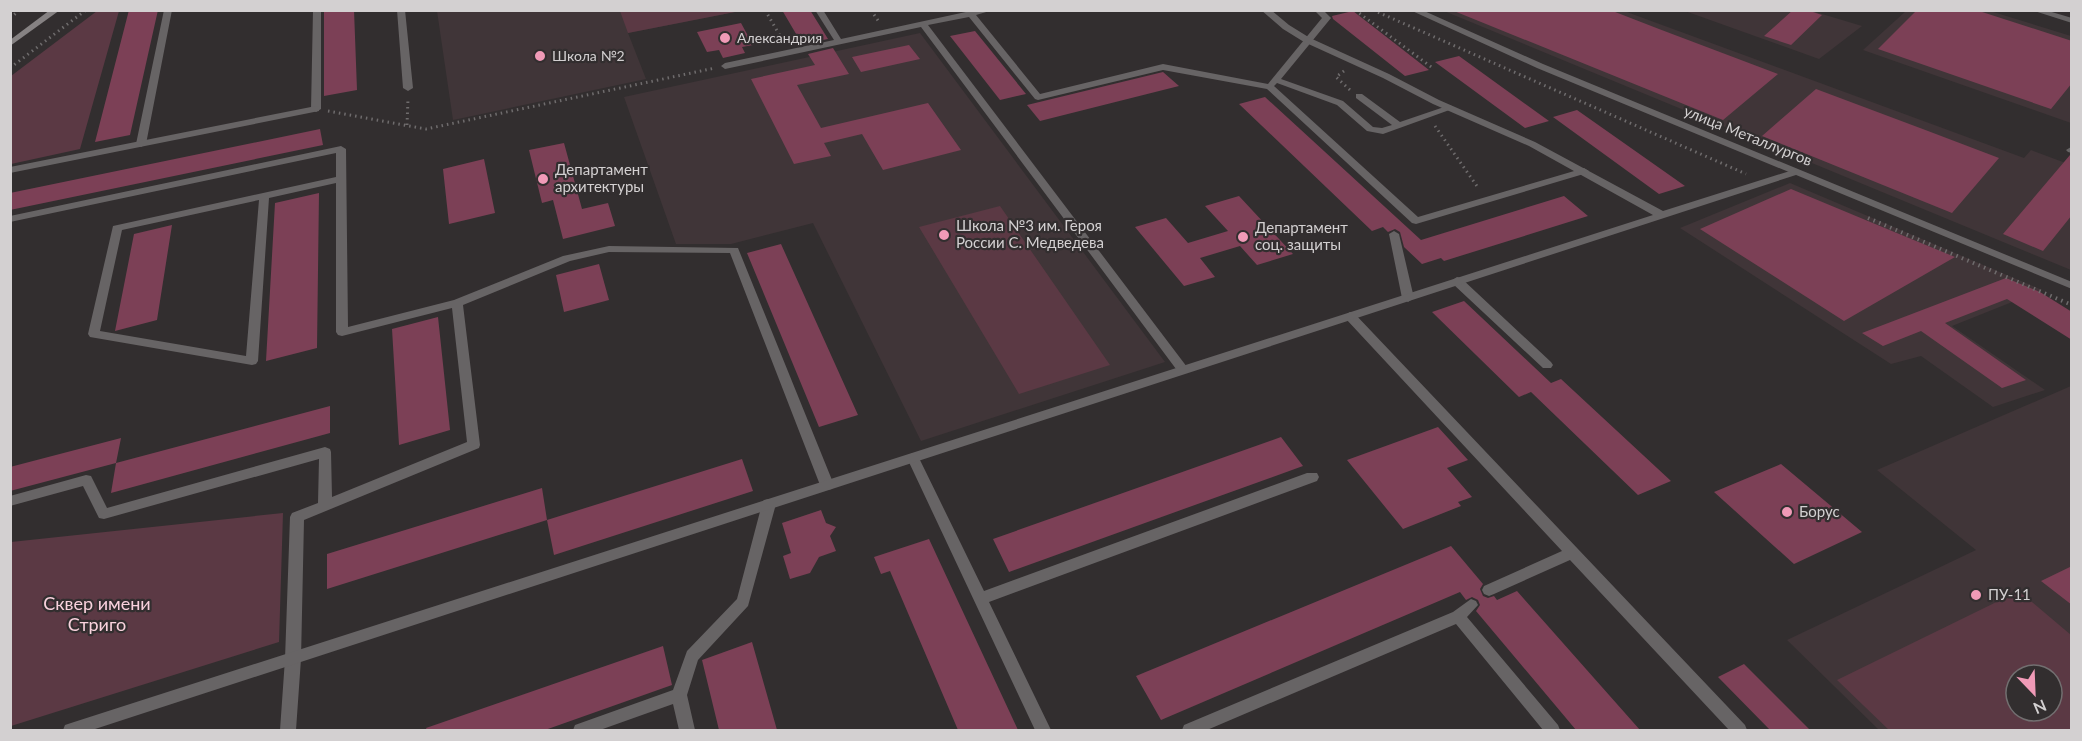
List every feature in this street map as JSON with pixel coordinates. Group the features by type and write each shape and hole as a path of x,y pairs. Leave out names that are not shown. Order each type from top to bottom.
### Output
{"main road":[{"path":"10,44 56,10"}],"street":[{"path":"141,144 168,10"},
{"path":"10,170 316,109 317,10"},
{"path":"401,10 408,88"},
{"path":"819,10 839,42"},
{"path":"939,10 946,20"},
{"path":"725,66 989,10"},
{"path":"1265,10 1286,27 1307,39 1449,108 1532,144 1662,215"},
{"path":"1273,83 1307,39 1327,18 1318,10"},
{"name":"улица Металлургов","path":"1414,10 1540,66 2072,286"},
{"path":"2035,10 2072,21"},
{"path":"971,14 1038,97 1163,67 1273,83 1340,103 1375,131 1383,131 1449,108"},
{"path":"923,24 1183,370"},
{"path":"1273,83 1416,221 1584,171"},
{"path":"1359,96 1399,126"},
{"path":"10,219 341,149 342,332 457,303 567,258 609,249 734,250 827,485"},
{"path":"71,730 1796,172"},
{"path":"264,196 252,361 94,334 117,228 341,179"},
{"path":"1394,234 1408,298"},
{"path":"1457,281 1547,365"},
{"path":"288,730 293,659 297,518 474,445 457,303"},
{"path":"1350,316 1739,730"},
{"path":"10,501 86,480 104,514 326,452 325,506"},
{"path":"913,458 1043,730"},
{"path":"980,599 1312,477"},
{"path":"687,730 679,695 692,656 743,602 770,504"},
{"path":"1490,588 1572,553"},
{"path":"1190,730 1206,727 1458,616 1471,605"},
{"path":"1458,616 1552,730"},
{"path":"581,730 679,695"}],"path":[{"path":"10,18 20,10"},
{"path":"10,68 86,10"},
{"path":"765,10 790,53"},
{"path":"1355,10 1434,69"},
{"path":"1373,10 1764,182"},
{"path":"1357,62 1336,77 1359,96"},
{"path":"316,109 426,129 725,66"},
{"path":"407,126 408,88"},
{"path":"1428,116 1487,200"},
{"path":"1859,214 2072,305"}],"shaded area":[{"name":"Школа №2","path":"437,11 740,11 628,33 646,79 453,120"},
{"path":"1444,11 1624,11 2024,158 2031,150 2071,165 2071,270"},
{"path":"1685,11 1812,11 1862,26 1819,59"},
{"path":"1906,11 1990,11 2071,36 2071,123 1863,50"},
{"name":"Школа №3 им. Героя России С. Медведева","path":"920,33 1165,362 921,441 813,223 731,244 676,244 624,97"},
{"path":"1790,183 2042,290 1952,326 2045,390 1993,407 1921,356 1891,364 1680,228"},
{"name":"ПУ-11","path":"2071,386 2071,730 1879,730 1787,640 1976,550 1877,470"}],"green space":[{"path":"620,10 740,11 628,33"},
{"path":"97,11 119,11 80,149 11,164 11,76"},
{"path":"1000,206 1110,365 1019,394 919,227"},
{"name":"Сквер имени Стриго","path":"283,513 279,642 11,726 11,542"},
{"path":"2019,591 2071,635 2071,730 1889,730 1837,680"}],"building":[{"path":"129,10 158,10 130,135 95,142"},
{"path":"324,10 354,10 357,90 324,96"},
{"path":"782,10 810,10 828,39 802,44"},
{"path":"1610,10 1778,74 1723,120 1454,11"},
{"path":"1793,10 1807,10 1822,15 1791,45 1764,36"},
{"path":"1917,10 1976,10 2072,41 2072,83 2051,109 1878,49"},
{"path":"1353,11 1429,70 1405,76 1332,16"},
{"name":"Александрия","path":"741,23 753,45 742,47 745,53 723,58 719,50 707,52 697,32"},
{"path":"975,31 1026,94 1000,100 950,36"},
{"path":"909,45 920,59 861,72 852,57"},
{"path":"833,48 849,74 797,85 821,128 928,103 961,150 883,170 862,134 824,143 831,156 794,164 751,79 815,65 808,54"},
{"path":"1459,56 1549,121 1525,128 1435,62"},
{"path":"1163,72 1179,86 1040,121 1027,105"},
{"path":"1816,89 1999,158 1952,213 1762,136"},
{"path":"1265,97 1421,240 1564,196 1588,216 1444,261 1441,258 1422,264 1404,247 1400,232 1395,229 1388,232 1383,227 1372,231 1239,104"},
{"path":"1577,110 1685,186 1659,194 1553,117"},
{"path":"320,129 323,145 10,210 10,193"},
{"path":"564,143 582,209 608,203 615,226 563,239 553,200 542,203 529,150"},
{"path":"2070,155 2072,215 2043,251 2003,234"},
{"path":"484,159 495,213 449,224 443,169"},
{"path":"1791,189 1955,257 1844,321 1700,229"},
{"path":"319,193 317,348 266,361 275,203"},
{"name":"Департамент соц. защиты","path":"1239,196 1293,254 1257,265 1240,246 1200,258 1215,277 1184,286 1135,227 1166,218 1188,243 1228,231 1205,206"},
{"path":"172,225 157,320 115,331 134,234"},
{"path":"781,244 858,415 819,427 747,253"},
{"path":"599,264 609,300 564,312 556,275"},
{"path":"2006,278 2040,292 2072,312 2072,340 2007,299 1945,323 2026,380 2002,388 1921,331 1883,346 1862,333"},
{"path":"1464,301 1551,383 1561,379 1671,481 1638,495 1531,392 1519,397 1432,312"},
{"path":"438,317 450,430 399,445 392,329"},
{"path":"330,406 330,433 111,493 116,463"},
{"path":"1438,427 1468,460 1447,468 1472,497 1458,502 1461,506 1403,529 1347,460"},
{"path":"1281,437 1303,466 1009,572 993,539"},
{"path":"121,438 116,463 10,491 10,467"},
{"path":"742,459 753,491 554,555 547,520"},
{"name":"Борус","path":"1781,464 1862,532 1794,564 1714,492"},
{"path":"542,488 547,520 327,589 327,554"},
{"path":"821,510 826,523 836,527 830,536 836,551 819,557 810,573 790,579 783,556 791,553 782,523"},
{"path":"929,539 1018,730 958,730 890,571 881,574 874,557"},
{"path":"1451,546 1483,584 1480,589 1483,596 1488,598 1494,596 1497,600 1517,591 1640,730 1576,730 1476,611 1480,605 1478,600 1472,597 1466,600 1460,592 1161,720 1136,676"},
{"path":"2072,566 2072,605 2041,581"},
{"path":"752,642 777,730 719,730 702,660"},
{"path":"663,646 672,685 545,730 427,730 426,728"},
{"path":"1744,664 1810,730 1770,730 1718,677"}],"place":[{"name":"Александрия","path":"725,38"},
{"name":"Школа №2","path":"540,56"},
{"name":"Департамент архитектуры","path":"543,179"},
{"name":"Школа №3 им. Героя России С. Медведева","path":"944,235"},
{"name":"Департамент соц. защиты","path":"1243,237"},
{"name":"Борус","path":"1787,512"},
{"name":"ПУ-11","path":"1976,595"}]}
